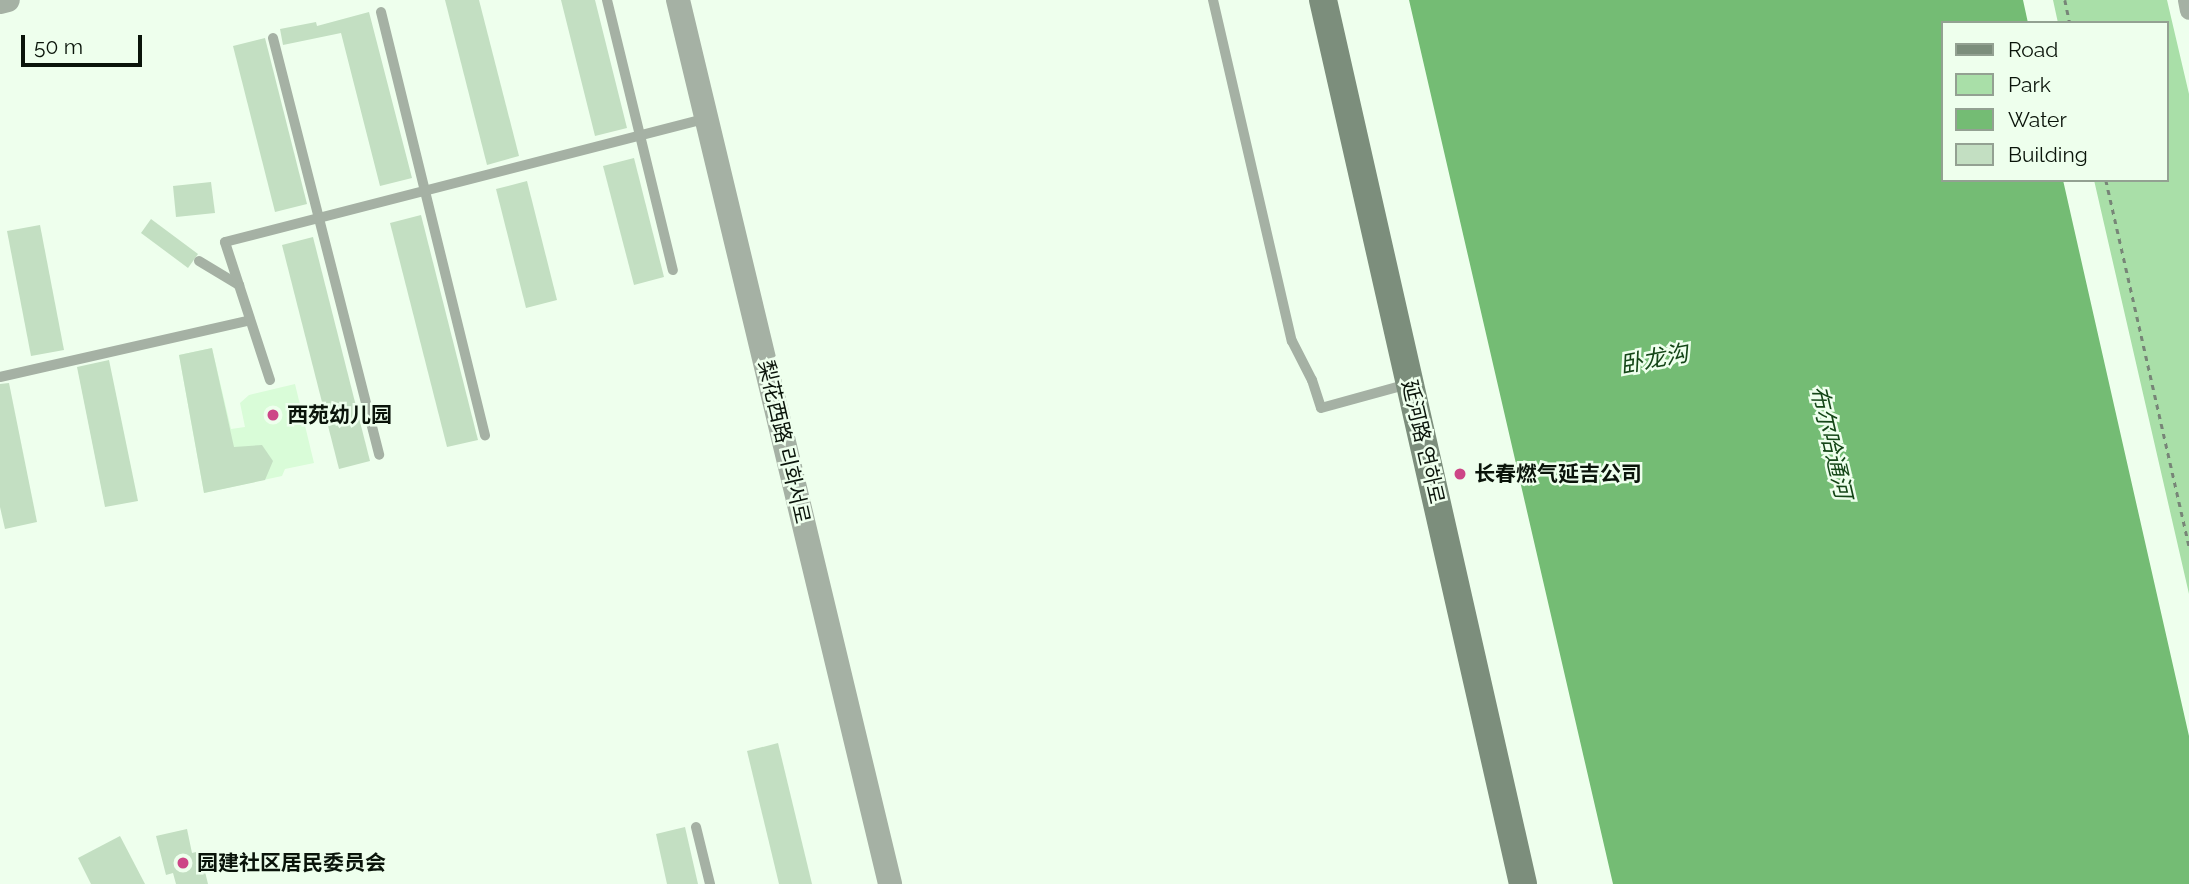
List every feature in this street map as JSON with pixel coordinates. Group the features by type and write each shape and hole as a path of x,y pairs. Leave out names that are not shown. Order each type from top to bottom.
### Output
{"main road":[{"name":"延河路 연하로","path":"1323,0 1523,884"},
{"name":"延河路 연하로","path":"1343,0 1538,884"}],"street":[{"path":"0,2 8,0"},
{"name":"梨花西路 리화서로","path":"678,0 890,884"},
{"path":"2187,0 2189,10"}],"lane":[{"path":"607,0 673,270"},
{"path":"1213,0 1292,341 1312,380 1321,408 1410,384"},
{"path":"381,12 485,435"},
{"path":"273,38 379,456"},
{"path":"270,380 225,242 707,118"},
{"path":"199,261 239,285"},
{"path":"0,377 250,320"},
{"path":"696,827 710,884"}],"path":[{"path":"2064,0 2069,21"},
{"path":"2106,182 2189,546"}],"shaded area":[{"name":"西苑幼儿园","path":"212,348 231,429 245,427 240,403 249,395 295,384 314,463 285,469 282,476 204,493 179,355"}],"green space":[{"path":"2053,0 2167,0 2189,94 2189,594 2094,182 2168,182 2168,21 2058,21"}],"water":[{"path":"1409,0 2023,0 2028,21 1940,21 1940,182 2063,182 2189,736 2189,884 1613,884"}],"building":[{"path":"445,0 479,0 519,156 487,165"},
{"path":"561,0 595,0 627,128 595,136"},
{"path":"369,12 412,178 380,186 341,33 283,45 280,29 316,22 317,26"},
{"path":"265,38 307,204 275,212 233,46"},
{"path":"634,158 664,277 634,285 603,166"},
{"path":"527,181 557,300 526,308 496,189"},
{"path":"211,182 215,213 176,217 173,186"},
{"path":"421,215 478,440 447,447 390,223"},
{"path":"151,219 198,254 188,268 141,233"},
{"path":"40,225 64,350 31,356 7,231"},
{"path":"313,237 370,461 339,469 282,245"},
{"path":"212,348 234,447 262,445 273,461 265,480 204,493 179,355"},
{"path":"109,360 138,501 105,507 77,367"},
{"path":"9,383 37,522 5,529 0,507 0,384"},
{"path":"778,743 812,884 779,884 747,751"},
{"path":"685,827 698,884 667,884 656,834"},
{"name":"园建社区居民委员会","path":"187,829 192,853 200,851 208,884 176,884 173,873 166,875 156,836"},
{"path":"120,836 145,884 91,884 78,858"}],"place":[{"name":"西苑幼儿园","path":"273,415"},
{"name":"长春燃气延吉公司","path":"1460,474"},
{"name":"园建社区居民委员会","path":"183,863"}],"water label":[{"name":"卧龙沟","path":"1654,359"},
{"name":"布尔哈通河","path":"1831,442"}]}
